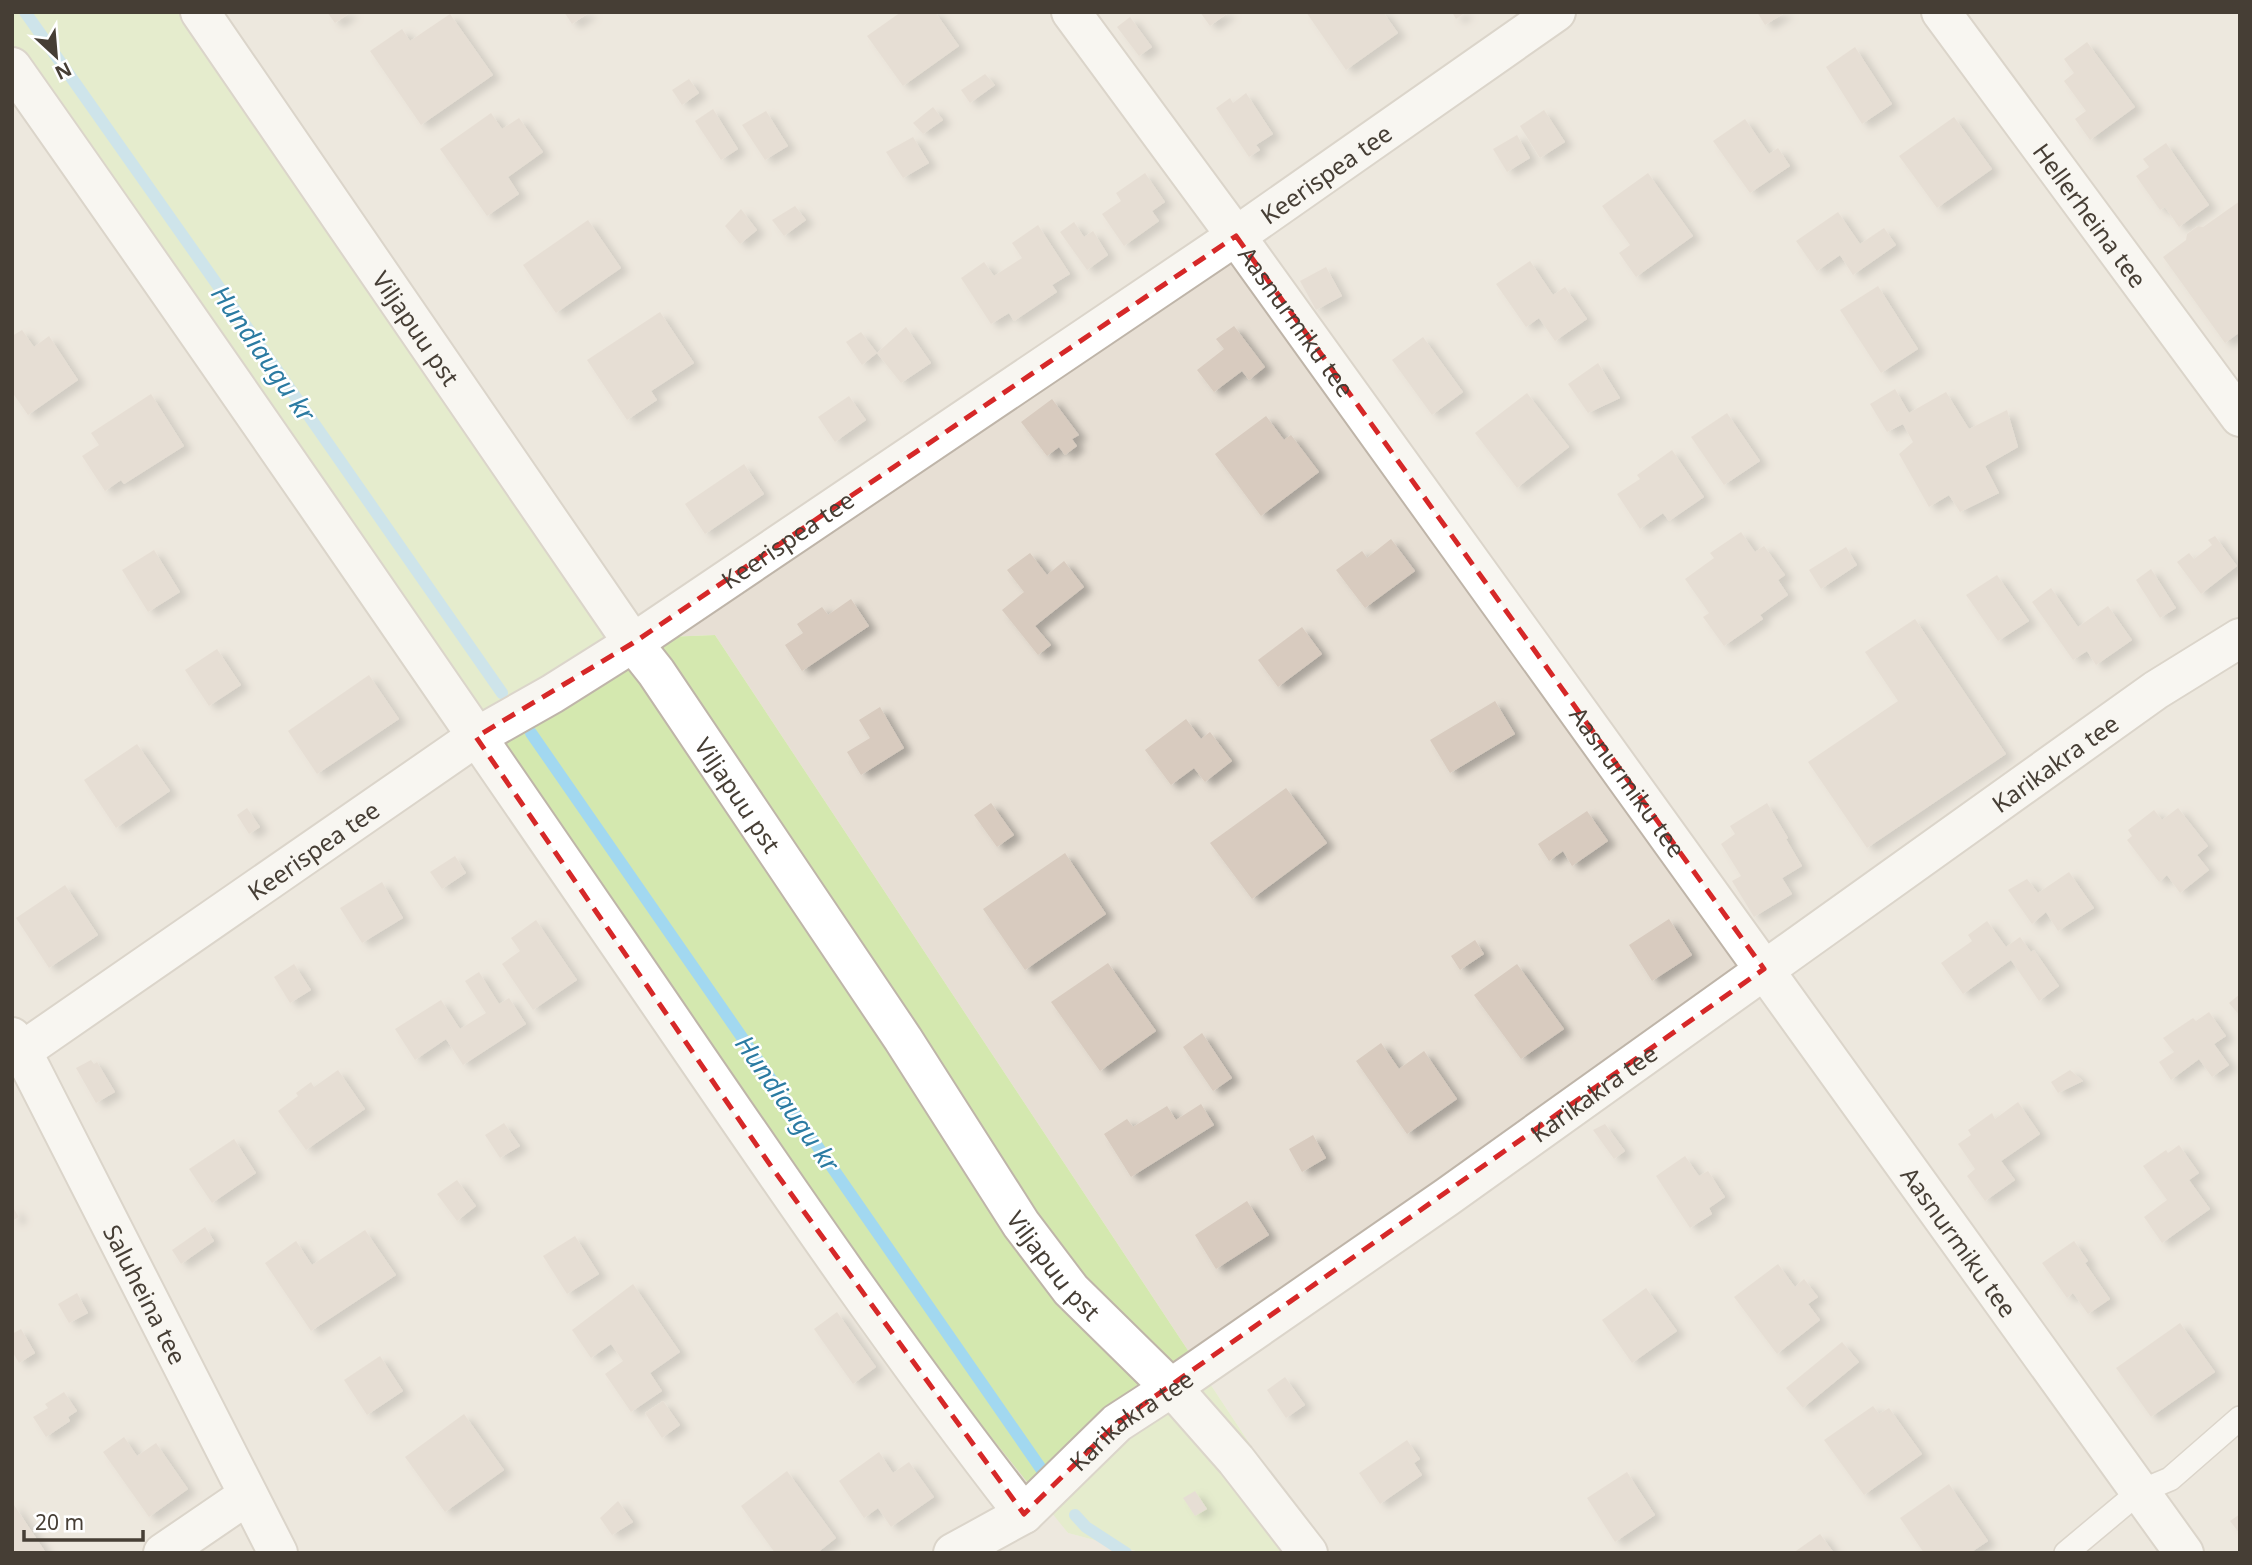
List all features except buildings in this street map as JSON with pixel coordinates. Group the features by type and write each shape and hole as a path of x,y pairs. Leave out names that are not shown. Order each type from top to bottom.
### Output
{"street":[{"name":"Viljapuu pst","path":"200,12 633,643 656,672 903,1039 1021,1224 1071,1290 1184,1402 1236,1460 1308,1553"},
{"name":"Aasnurmiku tee","path":"1071,12 1236,236 2184,1553"},
{"name":"Keerispea tee","path":"16,1048 476,737 552,694 633,643 1236,236 1556,12"},
{"name":"Hellerheina tee","path":"1941,12 2240,416"},
{"path":"12,67 25,112 476,737 773,1169 966,1440 1024,1514"},
{"name":"Karikakra tee","path":"953,1553 1024,1514 1117,1423 1184,1402 1447,1197 2156,690 2240,638"},
{"name":"Saluheina tee","path":"16,1048 278,1553"},
{"path":"163,1553 248,1495"}],"lane":[{"path":"2066,1553 2139,1492 2170,1479 2240,1418"}],"highlighted area":[{"path":"1236,236 1764,969 1117,1423 1024,1514 773,1169 476,737 633,643"}],"shaded area":[{"path":"197,12 2240,12 2240,1553 1322,1553 715,635 617,639"},
{"path":"12,46 316,483 1068,1533 1143,1553 12,1553"}],"green space":[{"path":"12,12 197,12 617,639 715,635 1322,1553 1143,1553 1068,1533 818,1221 316,483 12,46"}],"waterway":[{"name":"Hundiaugu kr","path":"25,12 502,693"},
{"name":"Hundiaugu kr","path":"531,733 1044,1473"},
{"name":"Hundiaugu kr","path":"1075,1515 1086,1527 1126,1553"}]}
